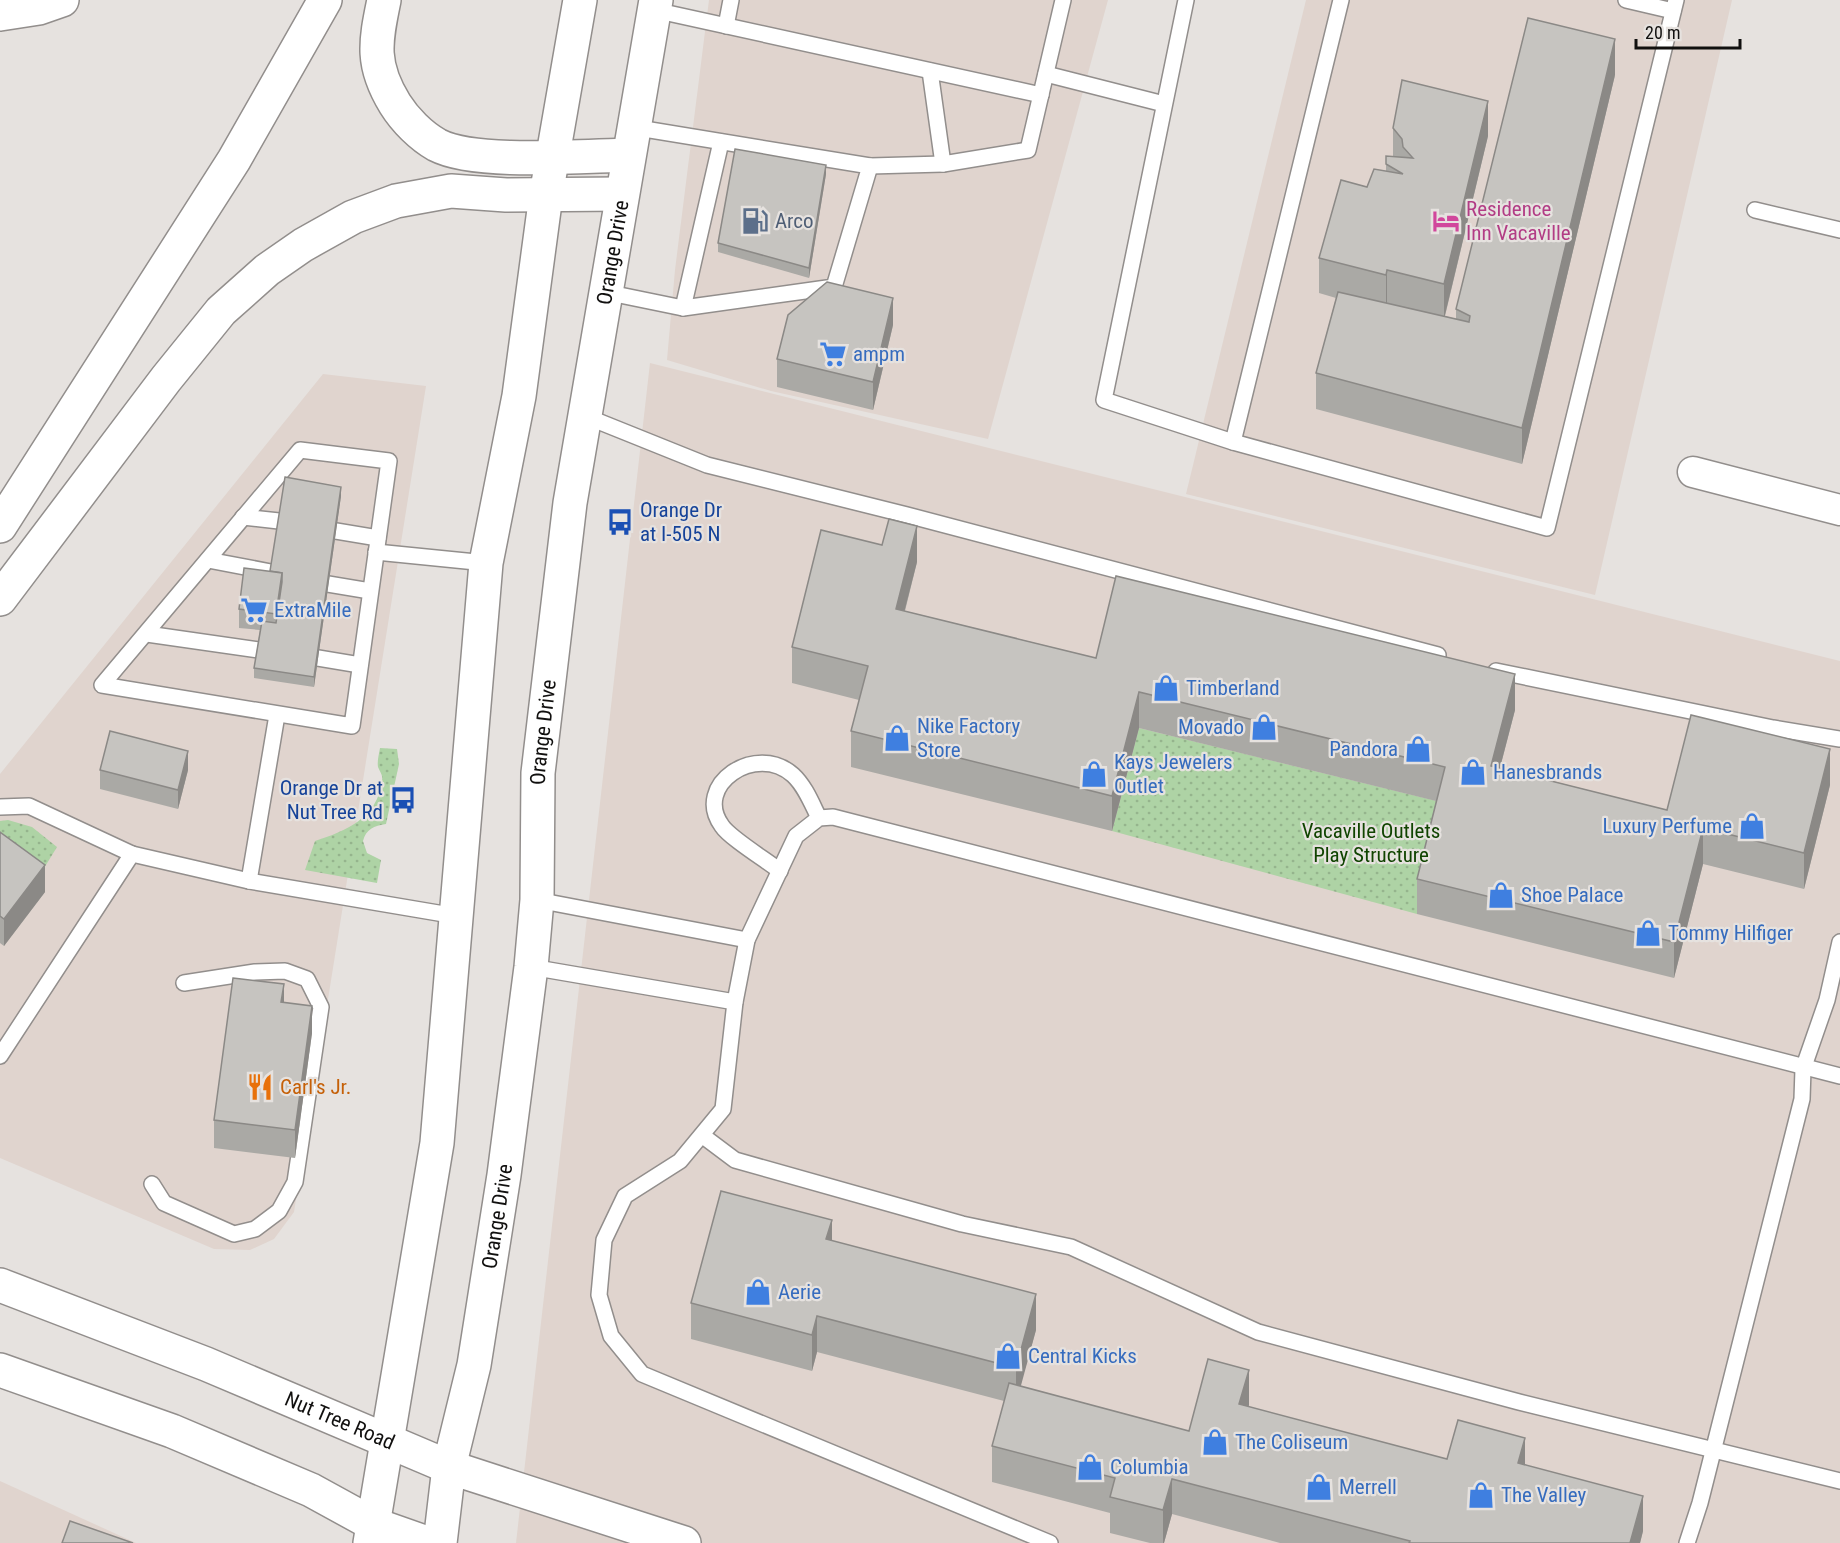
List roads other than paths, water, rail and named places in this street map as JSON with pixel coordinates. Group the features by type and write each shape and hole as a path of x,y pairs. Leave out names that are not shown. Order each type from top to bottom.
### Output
{"main road":[{"path":"0,526 234,160 325,0"},
{"path":"384,0 375,42 382,83 404,119 438,146 488,157 553,156 630,141"},
{"path":"372,1534 437,1143 486,563 519,396 546,195 580,0"},
{"path":"0,14 50,4"},
{"name":"Orange Drive","path":"440,1543 450,1467 476,1353 504,1175 531,967 537,900 538,772 570,503 655,5"},
{"path":"0,599 172,370 221,311 267,270 303,244 353,217 396,201 451,191 621,195"},
{"name":"Nut Tree Road","path":"0,1286 206,1364 450,1467 684,1543"},
{"path":"0,1370 172,1431 311,1490 372,1534 427,1543"}],"street":[{"path":"1693,472 1840,510"}],"lane":[{"path":"726,26 731,0"},
{"path":"630,141 721,142 870,166 943,164 1028,150 1063,0"},
{"path":"1186,0 1104,400 1233,442 1547,528 1675,5 1626,0"},
{"path":"1233,442 1341,0"},
{"path":"655,5 726,26 1041,95"},
{"path":"930,71 943,164"},
{"path":"1046,74 1164,104"},
{"path":"683,308 721,142"},
{"path":"605,292 683,308 834,287 870,166"},
{"path":"1755,210 1840,230"},
{"path":"585,416 707,465 907,515 1452,659"},
{"path":"300,450 389,461 352,726 102,685 243,517 300,450"},
{"path":"243,517 279,521"},
{"path":"336,531 377,545 486,563"},
{"path":"208,560 271,572"},
{"path":"328,584 370,591"},
{"path":"147,633 259,651"},
{"path":"318,658 360,665"},
{"path":"1475,665 1773,728 1840,739"},
{"path":"249,881 276,715"},
{"path":"780,871 727,833 720,824 716,799 719,788 729,774 757,762 783,767 801,784 819,818"},
{"path":"0,807 29,806 132,854 249,881 456,916"},
{"path":"1050,1543 642,1374 611,1336 599,1295 604,1240 625,1196 680,1161 723,1109 735,1002 747,940 796,836 819,818 833,817 1803,1069 1840,1076"},
{"path":"0,1056 132,854"},
{"path":"537,900 747,940"},
{"path":"1687,1543 1802,1099 1803,1069 1827,1000 1840,942"},
{"path":"531,967 735,1002"},
{"path":"152,1184 164,1203 234,1234 255,1229 279,1211 295,1182 321,1007 307,979 285,971 255,972 184,984"},
{"path":"703,1136 735,1160 962,1224 1071,1247 1258,1332 1519,1402 1840,1481"}],"place":[{"name":"Arco","path":"755,221"},
{"name":"Residence Inn Vacaville","path":"1446,221"},
{"name":"ampm","path":"833,354"},
{"name":"Orange Dr at I-505 N","path":"620,522"},
{"name":"ExtraMile","path":"254,610"},
{"name":"Timberland","path":"1166,688"},
{"name":"Movado","path":"1264,727"},
{"name":"Nike Factory Store","path":"897,738"},
{"name":"Pandora","path":"1418,749"},
{"name":"Hanesbrands","path":"1473,772"},
{"name":"Kays Jewelers Outlet","path":"1094,774"},
{"name":"Orange Dr at Nut Tree Rd","path":"403,800"},
{"name":"Luxury Perfume","path":"1752,826"},
{"name":"Shoe Palace","path":"1501,895"},
{"name":"Tommy Hilfiger","path":"1648,933"},
{"name":"Carl's Jr.","path":"260,1087"},
{"name":"Aerie","path":"758,1292"},
{"name":"Central Kicks","path":"1008,1356"},
{"name":"The Coliseum","path":"1215,1442"},
{"name":"Columbia","path":"1090,1467"},
{"name":"Merrell","path":"1319,1487"},
{"name":"The Valley","path":"1481,1495"}],"park label":[{"name":"Vacaville Outlets Play Structure","path":"1371,843"}]}
